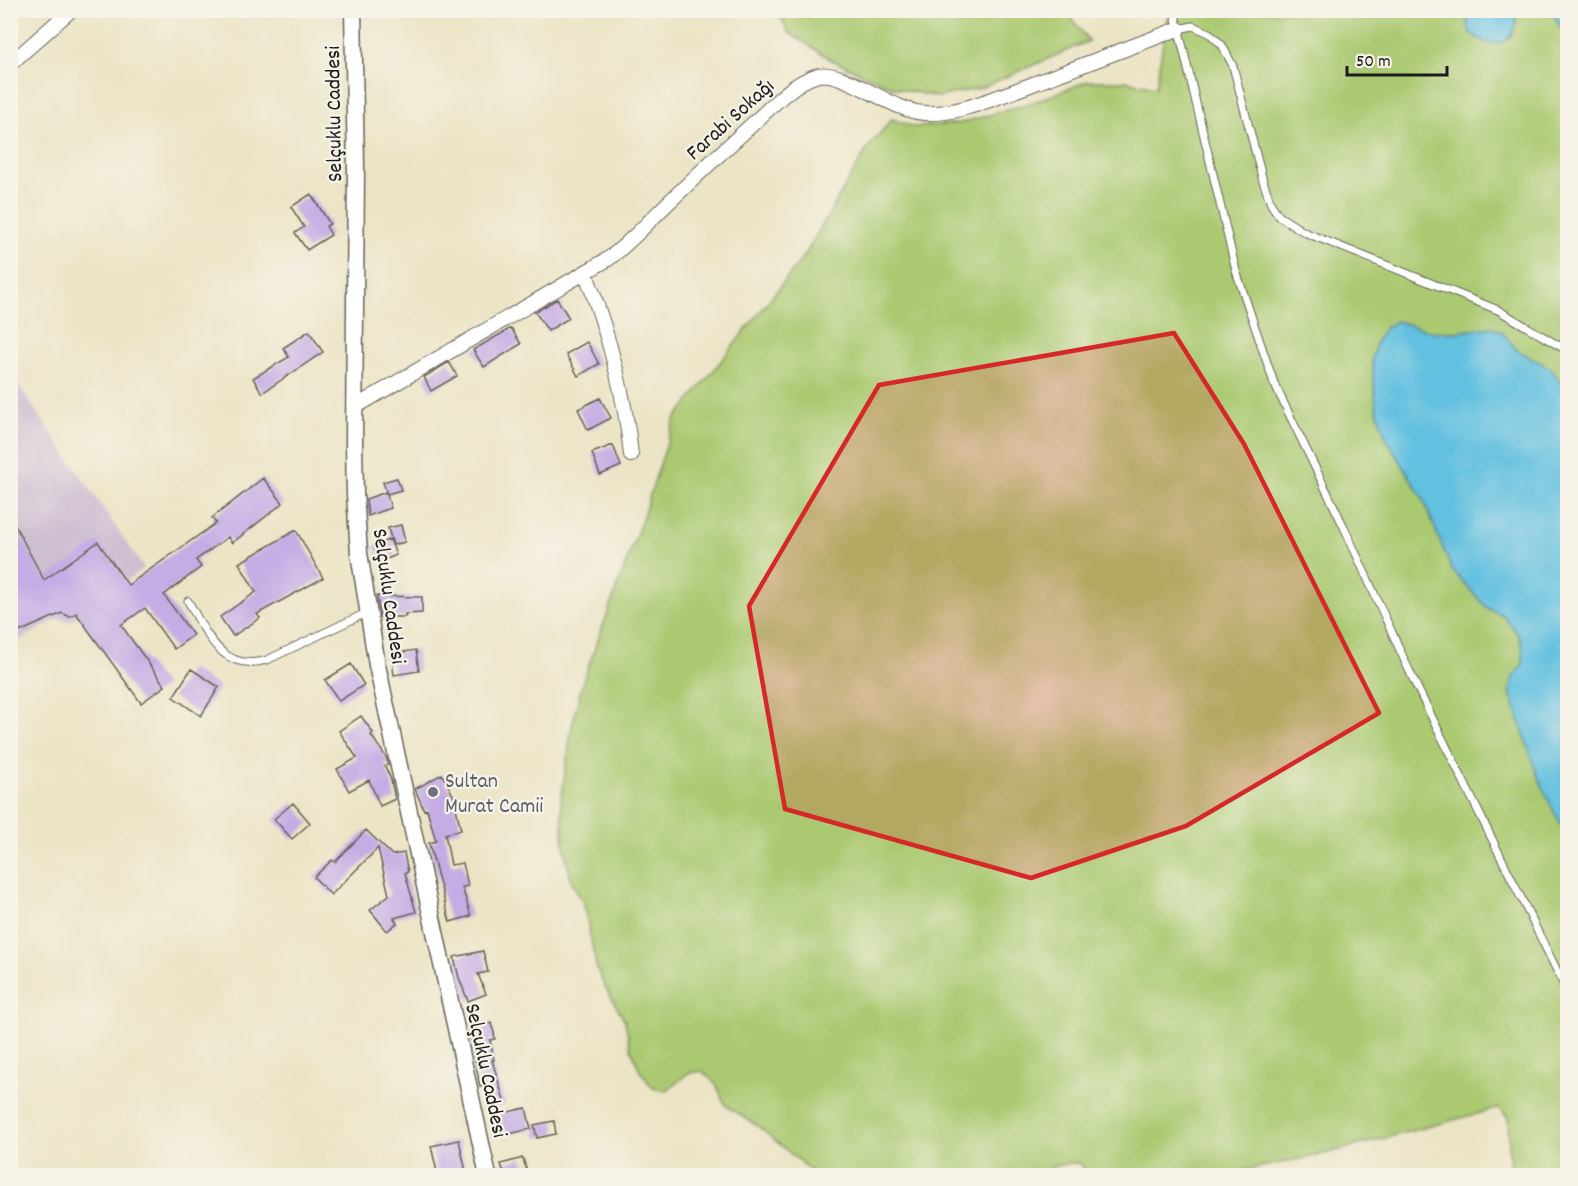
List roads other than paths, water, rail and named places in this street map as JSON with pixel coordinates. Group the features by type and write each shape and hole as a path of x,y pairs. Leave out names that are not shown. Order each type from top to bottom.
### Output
{"street":[{"path":"10,64 71,10"},
{"name":"Selçuklu Caddesi","path":"353,10 356,167 356,506 359,553 377,664 488,1176"},
{"name":"Farabi Sokağı","path":"355,407 586,274 618,253 709,163 800,83 817,75 831,75 852,83 906,110 923,113 944,112 997,97 1178,29"},
{"path":"586,274 614,357 628,424 631,455"}],"lane":[{"path":"1174,10 1236,271 1274,383 1344,527 1414,681 1568,993"},
{"path":"1178,29 1193,26 1209,33 1222,45 1233,66 1263,181 1271,204 1280,216 1304,232 1498,310 1568,351"},
{"path":"188,602 211,641 220,651 241,662 256,663 267,660 368,612"}],"water":[{"path":"1462,11 1516,11 1514,31 1501,43 1480,40 1470,33 1467,18"},
{"path":"1551,11 1567,11 1567,37"},
{"path":"1396,321 1434,332 1456,332 1492,327 1502,332 1517,350 1552,369 1567,395 1567,835 1538,777 1510,692 1513,677 1523,664 1523,650 1519,636 1503,615 1487,608 1452,570 1423,499 1385,436 1376,407 1372,358 1377,340 1385,328"}],"place":[{"name":"Sultan Murat Camii","path":"433,792"}]}
